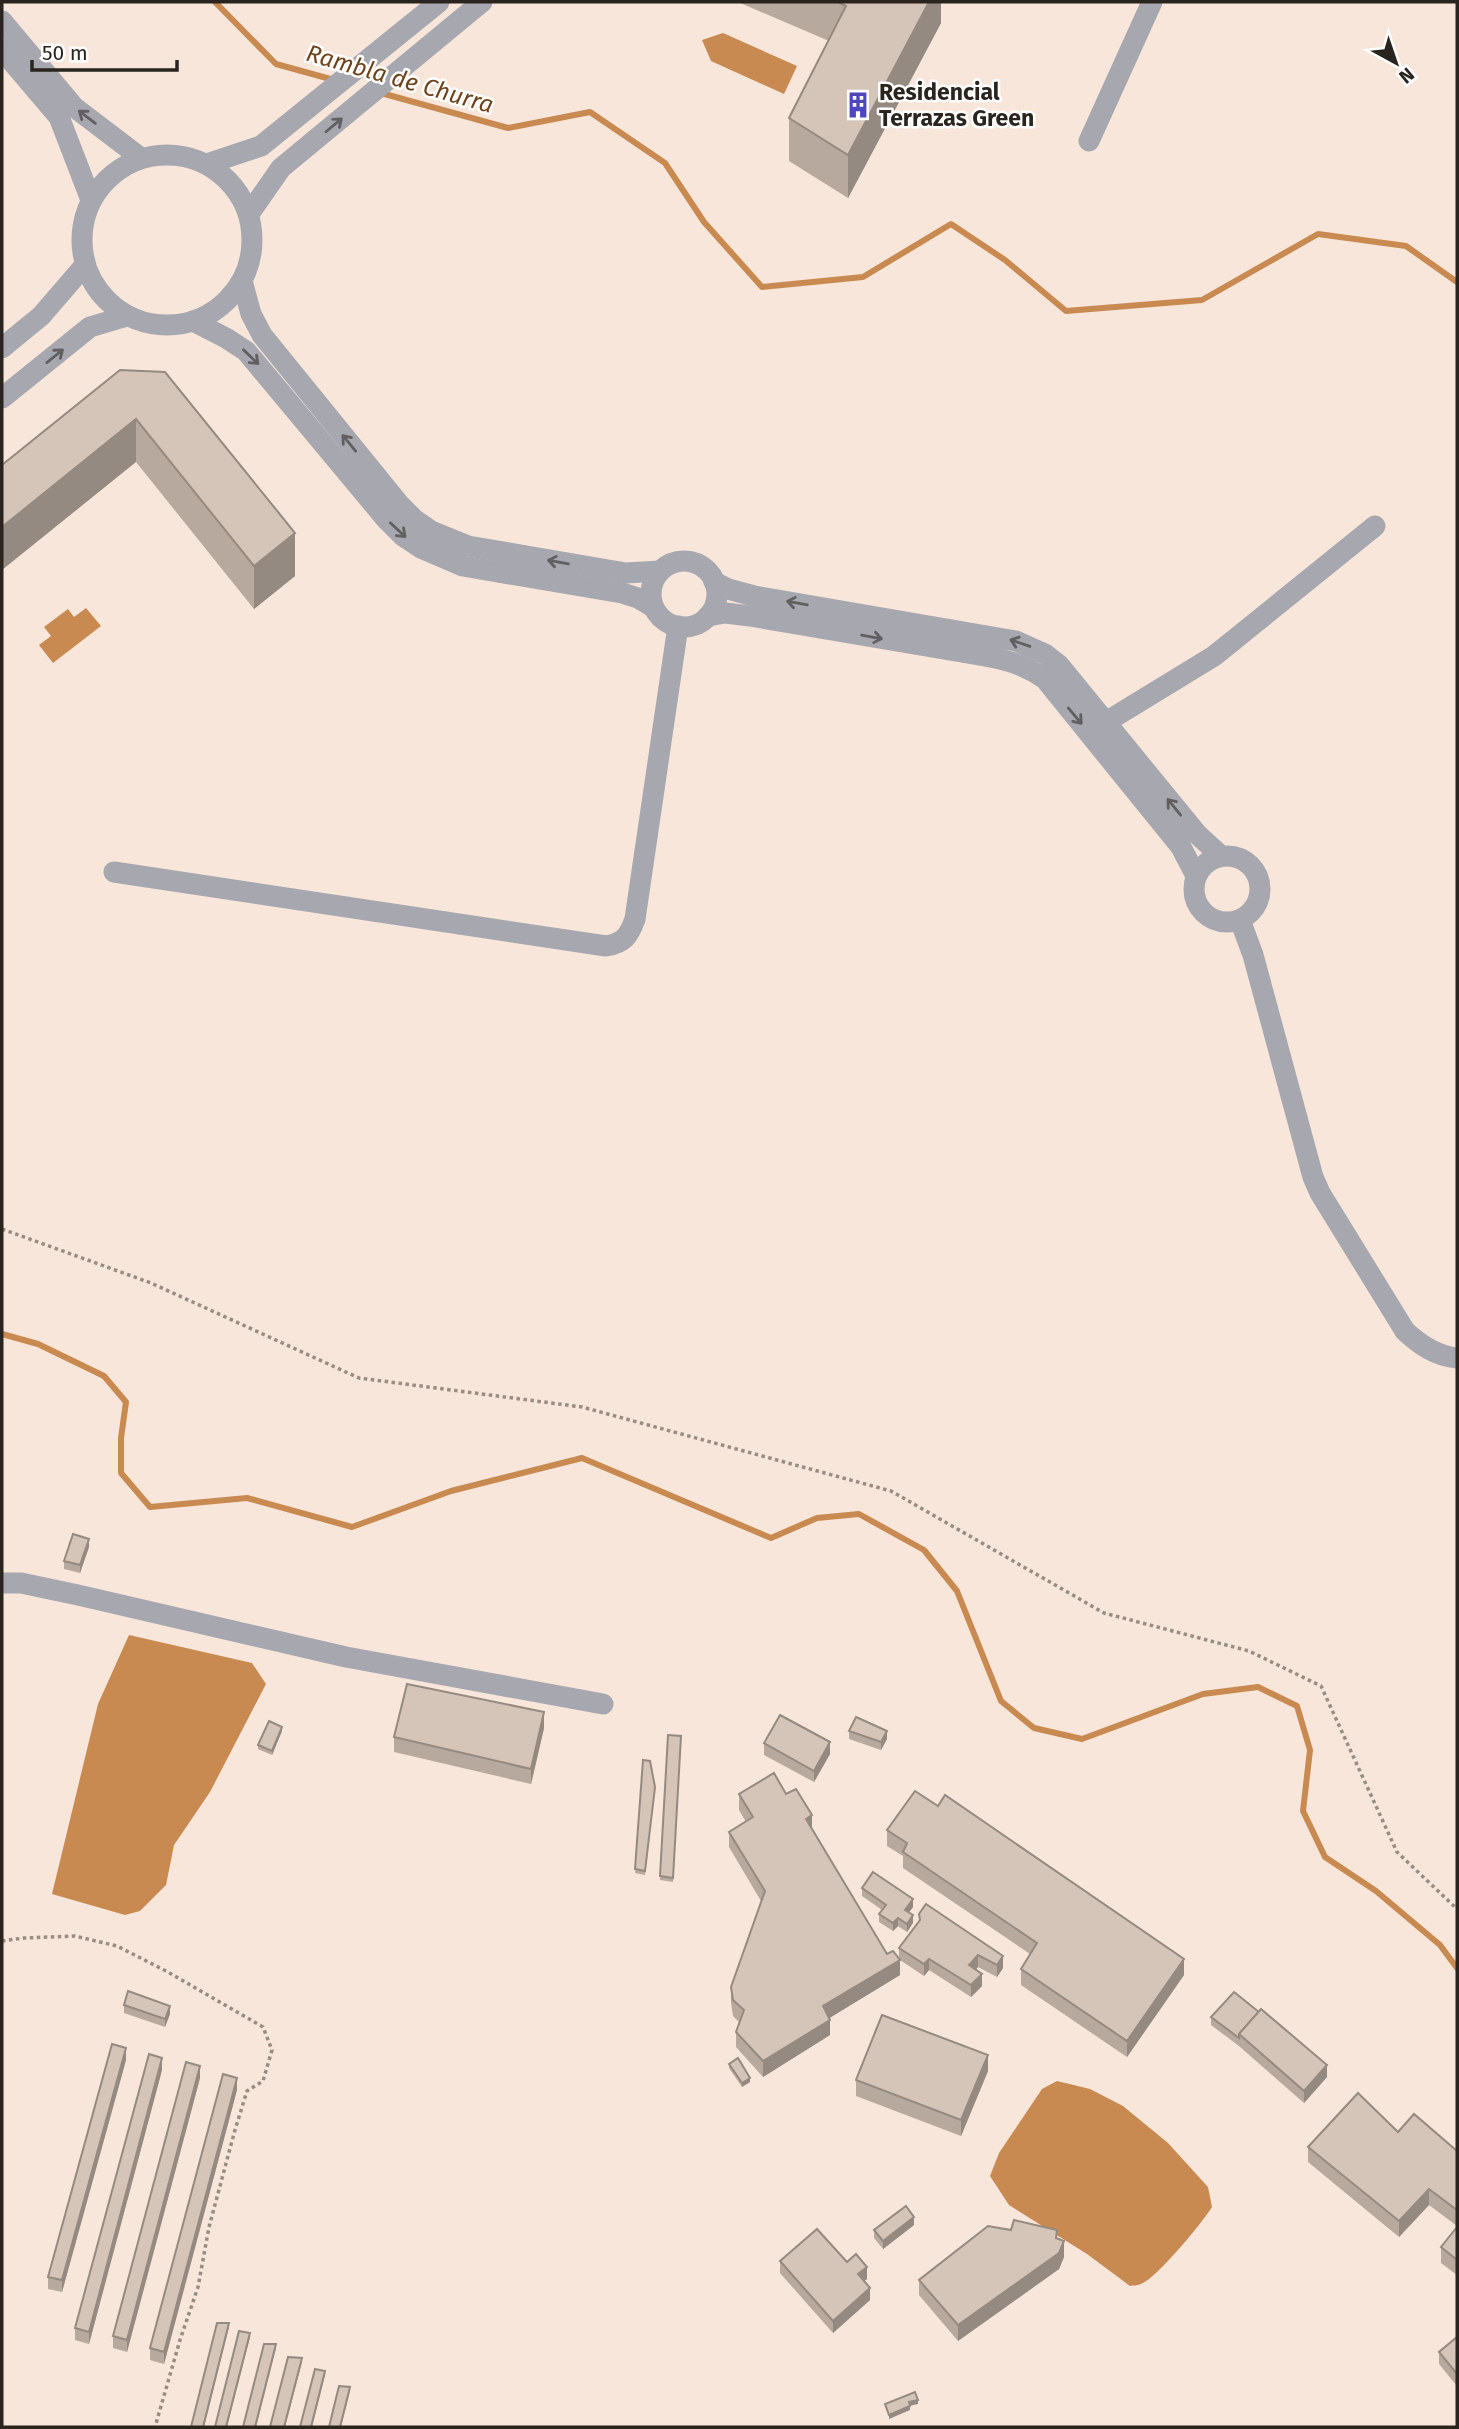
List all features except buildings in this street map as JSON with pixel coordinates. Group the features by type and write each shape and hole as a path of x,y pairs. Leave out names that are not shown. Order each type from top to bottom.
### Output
{"street":[{"path":"206,164 261,146 439,2"},
{"path":"249,214 281,168 482,2"},
{"path":"1089,141 1152,2"},
{"path":"2,20 74,107 142,158"},
{"path":"2,50 59,117 91,200"},
{"path":"175,155 206,164 232,184 249,214 253,246 242,281 219,308 193,321 159,325 127,316 102,295 85,265 82,231 91,200 114,173 142,158 175,155"},
{"path":"2,348 41,316 85,265"},
{"path":"242,281 251,314 262,335 415,520 440,535 468,546 625,573 660,571"},
{"path":"2,398 90,327 127,316"},
{"path":"193,321 246,351 402,536 421,548 463,566 622,593 638,598 653,607 666,622 678,626 693,626 708,616 725,613 1000,658 1022,665 1045,679 1088,730 1181,847 1196,876"},
{"path":"1106,722 1214,656 1375,526"},
{"path":"653,607 651,588 660,571 667,565 685,561 703,568 714,582 754,596 1016,640 1045,654 1059,665 1197,834 1221,856"},
{"path":"708,616 716,600 714,582"},
{"path":"114,872 606,946 617,944 626,938 635,919 678,626"},
{"path":"1221,856 1247,862 1258,875 1260,893 1254,909 1240,920 1220,922 1203,913 1194,895 1196,876 1206,863 1221,856"},
{"path":"1240,920 1253,955 1313,1177 1320,1193 1405,1331 1420,1346 1457,1358"},
{"path":"2,1583 21,1583 78,1595 346,1657 603,1704"}],"path":[{"path":"2,1229 151,1283 359,1378 582,1407 891,1491 1104,1613 1249,1651 1321,1686 1397,1852 1457,1909"},
{"path":"2,1941 75,1936 117,1945 229,2005 263,2027 272,2050 263,2081 247,2091 209,2227 198,2287 155,2427"}],"shaded area":[{"path":"723,33 797,66 784,94 711,61 702,40"},
{"path":"86,608 101,626 53,663 39,645 51,636 44,627 68,609 74,617"},
{"path":"129,1635 252,1663 266,1684 210,1792 174,1845 166,1885 140,1911 125,1915 52,1894 98,1704"},
{"path":"1057,2081 1090,2089 1123,2106 1168,2143 1208,2187 1212,2207 1207,2215 1168,2261 1140,2285 1130,2286 1087,2254 1009,2205 990,2176 999,2153 1042,2089"}],"waterway":[{"name":"Rambla de Churra","path":"215,2 276,64 334,80"},
{"name":"Rambla de Churra","path":"381,93 508,128 590,112 665,163 704,222 762,287 863,277 951,224 1005,260 1066,311 1202,300 1318,234 1406,246 1457,282"},
{"path":"2,1334 38,1344 104,1376 126,1402 121,1438 121,1473 150,1507 247,1498 352,1527 451,1491 582,1458 771,1538 817,1518 859,1514 924,1550 957,1591 1001,1701 1034,1728 1082,1739 1203,1694 1258,1687 1297,1706 1310,1750 1303,1811 1325,1857 1376,1891 1440,1945 1457,1968"}],"place":[{"name":"Residencial Terrazas Green","path":"858,105"}]}
